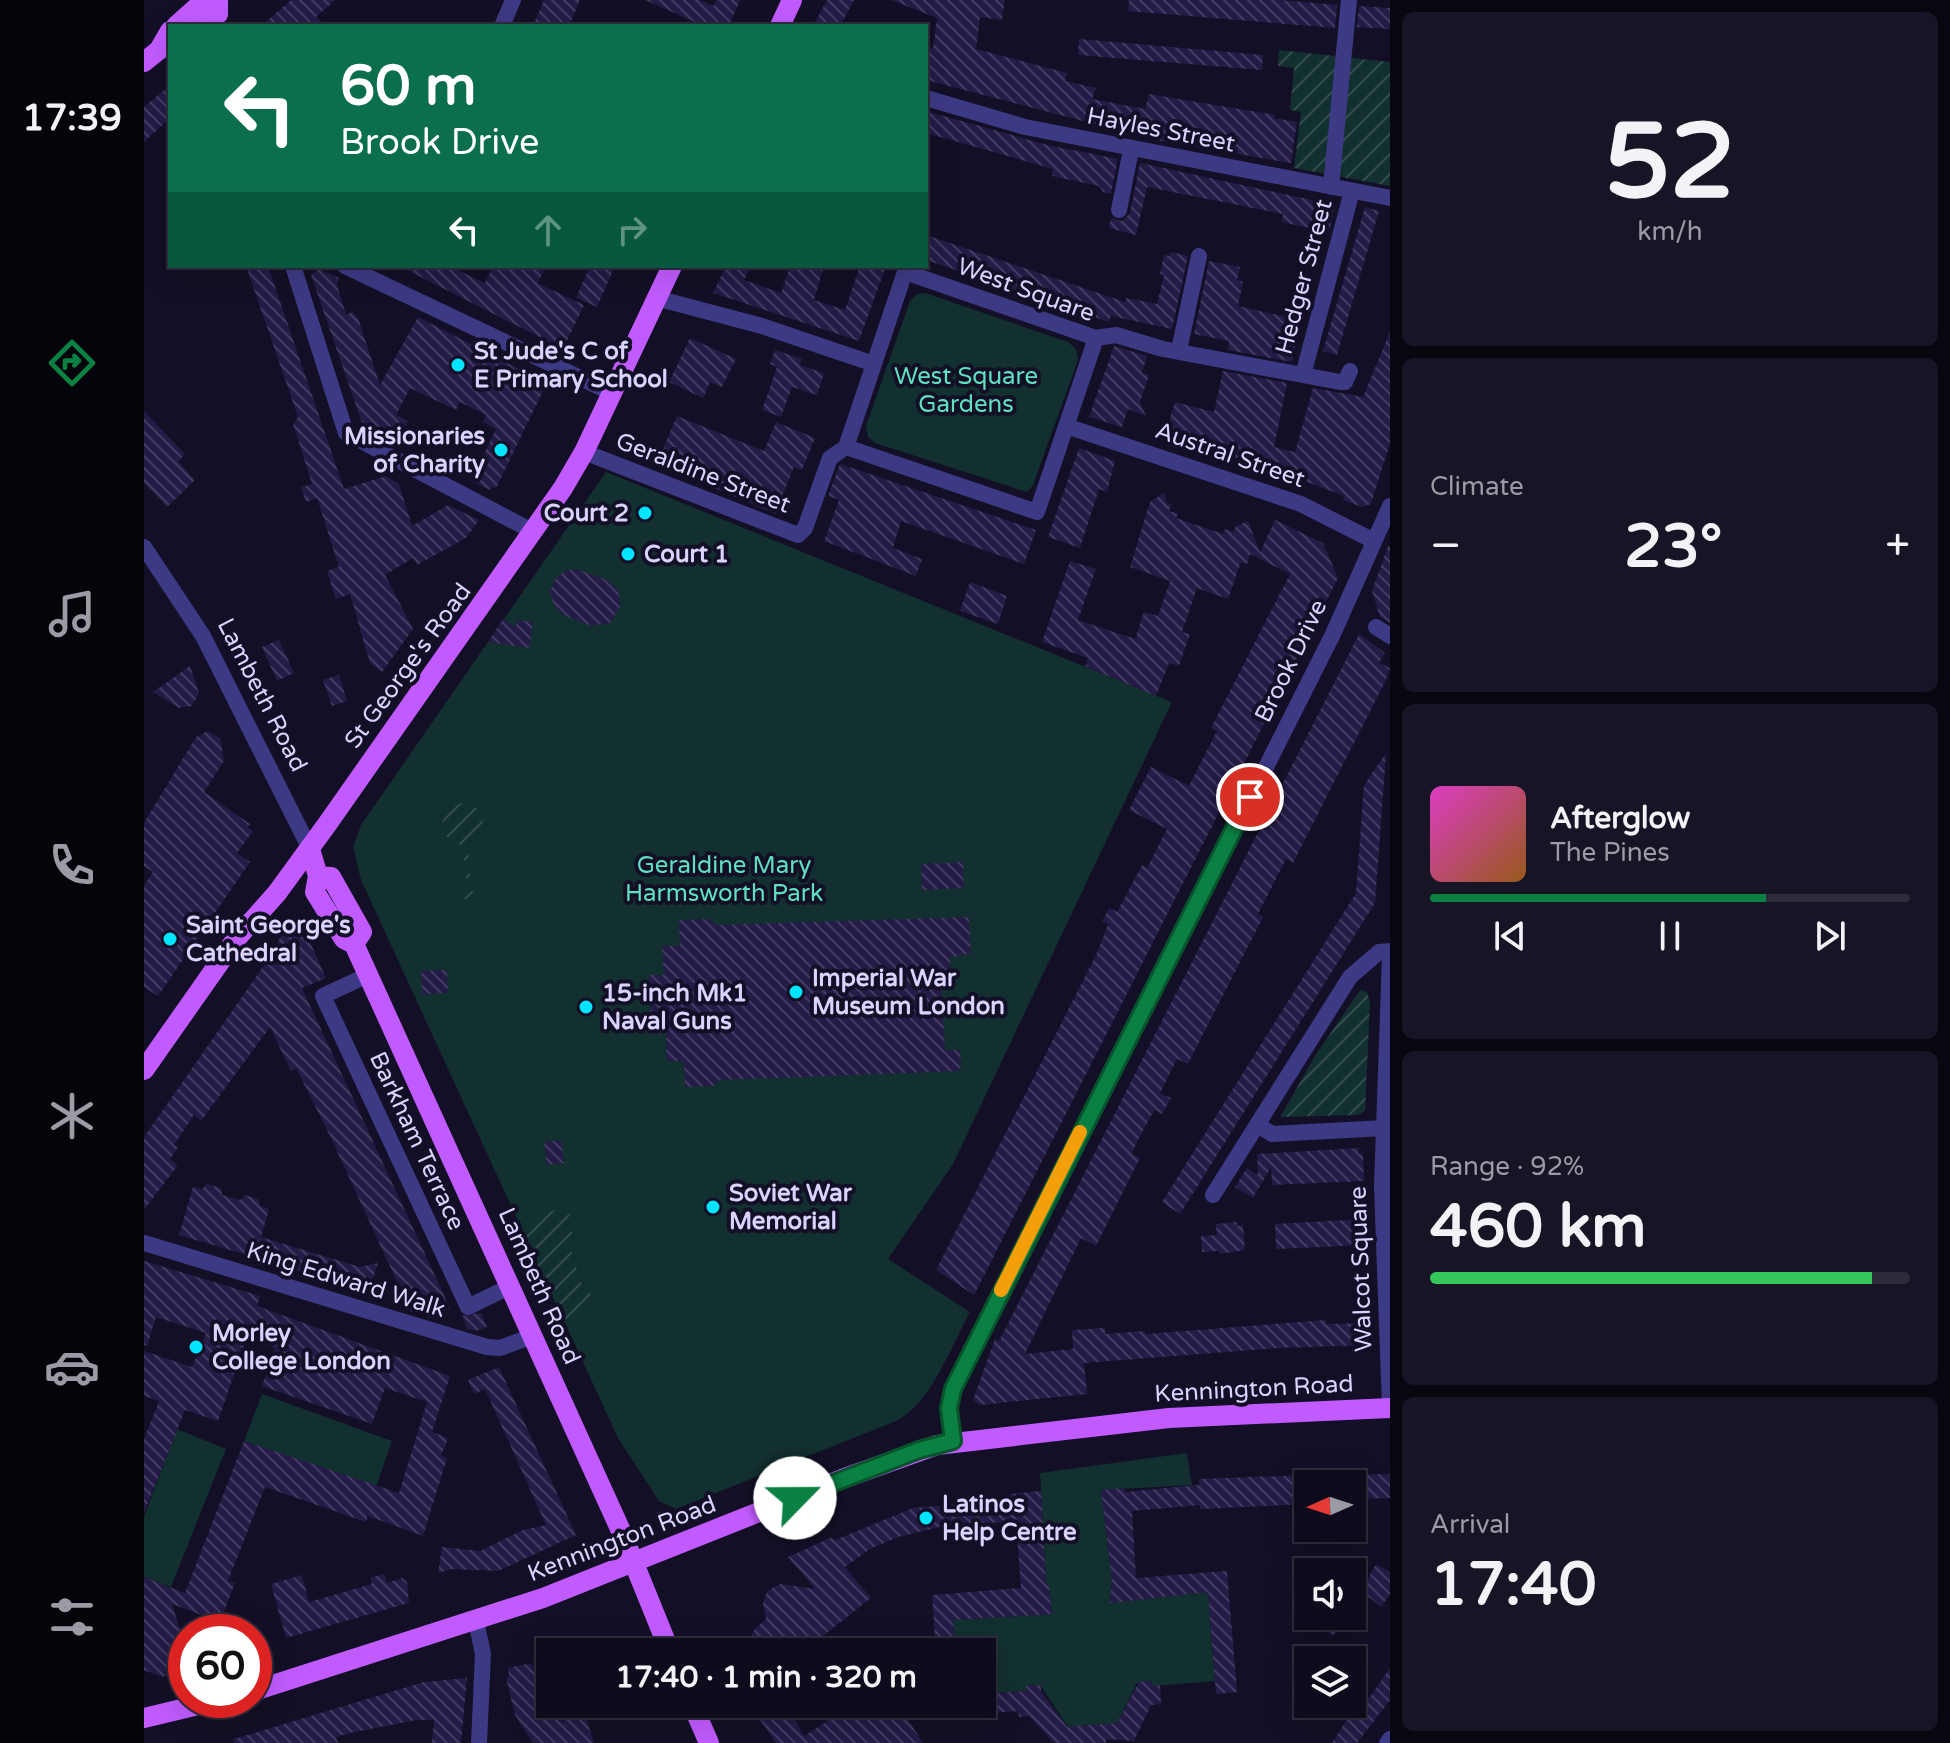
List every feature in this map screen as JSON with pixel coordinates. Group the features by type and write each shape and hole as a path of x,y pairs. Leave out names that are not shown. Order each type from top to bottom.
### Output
{"main road":[{"path":"178,24 205,0"},
{"path":"207,24 218,14 218,0"},
{"path":"781,24 792,0"},
{"path":"154,51 168,34"},
{"name":"St George's Road","path":"144,1070 236,939 310,849 534,532 584,452 671,268"},
{"name":"Lambeth Road","path":"310,849 318,876 315,892 344,939 354,944 511,1286 664,1638"},
{"name":"Kennington Road","path":"272,1685 476,1621 634,1563 842,1479 953,1441 1169,1418 1390,1408"},
{"path":"144,1718 168,1712"},
{"path":"698,1718 709,1743"}],"street":[{"path":"503,24 513,0"},
{"path":"1331,187 1349,0"},
{"name":"Hayles Street","path":"928,99 1025,127 1131,150 1390,198"},
{"path":"1119,210 1131,150"},
{"name":"Hedger Street","path":"1303,375 1352,191"},
{"path":"1179,350 1199,256"},
{"path":"294,268 346,433 534,532"},
{"path":"349,268 612,393"},
{"name":"West Square","path":"905,272 1096,338 1037,512 846,447 874,364 905,272"},
{"path":"656,298 762,326 874,364"},
{"path":"1096,338 1116,335 1340,382 1345,382 1350,371"},
{"name":"Austral Street","path":"1066,426 1301,504 1374,541"},
{"name":"Geraldine Street","path":"584,452 798,535 805,528 830,458 846,447"},
{"name":"Brook Drive","path":"953,1441 951,1394 978,1334 1333,634 1390,506"},
{"name":"Lambeth Road","path":"144,547 203,636 310,849"},
{"name":"Walcot Square","path":"1213,1195 1350,977 1379,952 1390,953 1384,1128 1390,1408"},
{"name":"Barkham Terrace","path":"368,975 323,996 468,1307 511,1286"},
{"path":"1258,1125 1272,1134 1384,1128"},
{"name":"King Edward Walk","path":"144,1243 487,1347 500,1348 533,1336"},
{"path":"476,1621 483,1654 479,1743"}],"green space":[{"path":"1279,50 1390,62 1390,186 1294,168 1301,112 1290,110 1294,68 1278,66"},
{"name":"West Square Gardens","path":"925,293 1068,342 1076,349 1078,360 1033,485 1027,492 875,443 868,437 866,426 910,301 917,294"},
{"name":"Geraldine Mary Harmsworth Park","path":"606,472 1172,702 953,1164 888,1259 970,1312 930,1388 908,1413 896,1421 676,1509 659,1501 618,1438 361,880 353,847 361,825"},
{"path":"461,803 477,808 483,821 479,835 468,846 471,890 477,895 470,904 462,896 467,890 463,846 445,836 441,827 445,813"},
{"path":"1360,990 1367,992 1370,1002 1365,1111 1358,1115 1280,1117 1315,1056"},
{"path":"568,1204 572,1234 569,1243 581,1283 588,1286 595,1308 563,1320 520,1226"},
{"path":"262,1394 392,1441 376,1487 244,1441"},
{"path":"177,1429 226,1449 171,1587 144,1577 144,1517"},
{"path":"1187,1453 1192,1485 1101,1490 1112,1580 1110,1602 1208,1592 1215,1681 1152,1686 1152,1681 1137,1683 1117,1723 1068,1727 1040,1685 1027,1686 1027,1691 996,1693 996,1638 955,1638 953,1620 1052,1614 1049,1586 1046,1585 1040,1473"}],"building":[{"path":"291,0 335,0 316,17 323,24 263,24"},
{"path":"544,0 580,0 570,24 534,24"},
{"path":"645,0 700,0 714,6 716,0 740,0 730,24 699,24"},
{"path":"827,0 854,0 841,24 814,24"},
{"path":"891,0 1005,0 1002,20 980,17 976,49 1067,73 1065,81 1096,88 1092,99 1145,109 1149,94 1275,115 1274,118 1297,122 1291,163 1156,140 928,81 928,47 933,48 937,18"},
{"path":"1129,0 1279,0 1337,5 1335,28 1128,11"},
{"path":"1359,6 1390,8 1390,29 1357,27"},
{"path":"1079,39 1263,55 1262,70 1078,55"},
{"path":"168,87 168,120 144,142 144,107"},
{"path":"928,112 1047,145 1118,159 1111,194 1103,192 1099,186 1052,176 1053,169 928,134"},
{"path":"1140,163 1335,205 1329,232 1281,222 1283,214 1147,187 1136,235 1109,228 1111,218 1122,221 1130,213"},
{"path":"1365,207 1379,211 1337,355 1323,351"},
{"path":"928,236 1125,302 1126,298 1157,304 1164,275 1160,274 1164,255 1169,256 1170,252 1188,256 1172,329 1111,316 1109,322 928,261"},
{"path":"1209,261 1240,267 1237,280 1243,282 1238,306 1300,320 1292,362 1228,350 1229,341 1194,334"},
{"path":"247,268 269,268 344,489 386,476 399,484 412,526 448,505 479,520 466,538 417,565 413,558 385,575 413,629 382,672 370,663 350,594 336,599 327,571 339,567 317,498 306,502 301,487 312,484 293,424 298,417"},
{"path":"403,268 453,268 485,283 492,268 545,270 537,283 584,305 563,349"},
{"path":"589,268 614,268 597,307 576,298"},
{"path":"725,268 750,268 744,280 781,293 789,268 823,268 814,300 845,310 859,268 885,268 859,341 713,293"},
{"path":"319,269 339,278 337,285 346,315 352,312 358,318 380,385 418,317 547,383 496,488 490,490 471,481 496,429 483,422 486,415 460,402 456,410 410,388 396,415 408,421 398,440 362,423 311,275"},
{"path":"1390,332 1390,443 1371,504 1362,507 1343,500 1344,496 1278,471 1165,435 1175,402 1214,412 1223,371 1287,383 1274,447 1295,452 1313,388 1363,397"},
{"path":"690,338 736,359 722,387 710,382 703,398 669,382"},
{"path":"1114,346 1147,356 1142,373 1149,375 1140,402 1146,416 1128,409 1122,427 1089,417"},
{"path":"775,350 802,359 799,365 824,373 817,395 792,387 781,417 762,410 777,367 770,364"},
{"path":"144,411 185,454 178,461 195,480 167,507 144,483"},
{"path":"677,416 764,451 776,422 815,438 802,470 794,467 775,514 657,463"},
{"path":"1079,448 1115,461 1107,492 1099,489 1080,548 1048,537"},
{"path":"840,464 1036,530 1024,564 901,521 893,548 922,559 916,576 824,541 839,500 828,496"},
{"path":"1164,493 1167,503 1172,504 1169,511 1178,514 1176,518 1223,534 1225,529 1233,532 1236,526 1248,521 1260,552 1275,520 1323,543 1338,578 974,1295 936,1270 1098,951 1108,924 1102,921 1109,908 1117,912 1142,865 1147,868 1167,829 1129,810 1151,767 1189,786 1217,731 1211,728 1290,574 1250,554 1247,564 1241,562 1228,599 1197,588 1182,632 1190,634 1179,666 1169,663 1156,696 1085,666 1088,658 1042,642 1070,561 1096,569 1078,620 1135,639 1144,612 1158,616 1170,581 1130,567 1150,502"},
{"path":"1388,546 1390,623 1380,617 1372,591"},
{"path":"576,569 607,580 618,590 621,605 610,623 592,626 563,615 554,606 550,592 555,579 565,571"},
{"path":"970,582 1007,596 998,624 960,611"},
{"path":"503,619 516,627 517,620 533,622 529,648 488,642"},
{"path":"1359,634 1385,653 1379,663 1390,668 1385,682 1293,863 1286,859 1258,914 1263,917 1188,1064 1177,1059 1160,1093 1171,1098 1162,1114 1154,1110 1135,1146 1132,1154 1140,1158 1096,1246 1081,1238 1025,1354 1073,1349 1072,1330 1105,1328 1105,1334 1145,1331 1146,1334 1326,1320 1326,1324 1370,1323 1370,1345 1277,1348 1084,1363 1087,1394 980,1405 973,1400 995,1339 999,1341"},
{"path":"279,640 294,673 277,681 262,647"},
{"path":"190,666 199,693 192,706 179,708 153,692"},
{"path":"339,675 347,701 332,706 323,680"},
{"name":"Saint George's Cathedral","path":"208,731 220,738 224,761 204,792 250,824 247,827 253,831 237,853 250,862 158,996 144,987 144,885 153,872 144,866 144,823 196,737"},
{"path":"1386,753 1375,903 1180,1214 1162,1202 1356,893 1364,785"},
{"path":"963,862 964,888 922,890 921,864"},
{"name":"Imperial War Museum London","path":"969,917 971,953 950,958 950,978 941,979 945,1050 960,1050 961,1065 958,1071 720,1080 713,1086 685,1087 684,1061 667,1061 666,1033 652,1034 649,975 664,975 662,946 680,946 679,920 709,919 715,925"},
{"path":"294,922 302,924 326,978 302,988 450,1308 429,1318 424,1306 411,1312 330,1136 296,1068 291,1071 270,1027 201,1121 194,1115 174,1145 178,1147 170,1159 178,1165 144,1210 144,1137 274,951 284,929"},
{"path":"447,970 448,993 422,994 421,971"},
{"path":"561,1140 564,1163 547,1165 544,1142"},
{"path":"1359,1148 1359,1154 1363,1153 1364,1181 1272,1185 1271,1167 1253,1198 1235,1187 1247,1168 1258,1175 1257,1154"},
{"name":"Morley College London","path":"207,1184 221,1188 222,1195 240,1200 245,1195 258,1199 260,1206 269,1209 261,1237 360,1267 378,1263 369,1291 179,1235 193,1187 202,1189"},
{"path":"1365,1219 1367,1245 1276,1249 1275,1224"},
{"path":"1238,1222 1236,1226 1243,1225 1245,1250 1219,1254 1219,1251 1202,1252 1201,1236 1217,1235 1216,1224"},
{"path":"144,1261 260,1296 257,1306 450,1376 432,1432 448,1438 441,1456 447,1458 423,1536 368,1516 366,1522 265,1487 228,1581 235,1583 223,1614 199,1614 172,1604 175,1614 168,1614 168,1675 162,1677 144,1670 144,1577 185,1593 244,1441 399,1493 427,1402 385,1388 372,1424 262,1386 275,1348 247,1337 218,1421 185,1410 144,1513 144,1439 159,1401 144,1396 144,1351 192,1367 206,1333 156,1317 147,1346 144,1345"},
{"path":"481,1313 487,1327 476,1331 467,1329 462,1316"},
{"path":"499,1367 576,1535 498,1571 451,1569 438,1573 442,1547 480,1551 523,1530 546,1525 485,1389 474,1394 468,1380"},
{"path":"1390,1474 1390,1498 1366,1499 1366,1475"},
{"path":"1294,1476 1294,1505 1200,1509 1200,1505 1132,1511 1136,1578 1227,1571 1237,1692 1216,1694 1208,1592 1110,1603 1112,1580 1101,1490 1124,1488 1125,1492 1199,1485 1199,1479"},
{"path":"1041,1491 1046,1585 1049,1585 1052,1614 953,1620 955,1638 935,1638 932,1595 1021,1588 1016,1521 940,1527 898,1537 870,1549 845,1567 871,1598 820,1638 750,1638 766,1619 763,1604 767,1591 780,1584 815,1589 788,1557 913,1508 1009,1500 1009,1494"},
{"path":"1376,1564 1390,1572 1390,1594 1381,1607 1366,1595 1366,1582"},
{"path":"384,1574 387,1583 402,1578 407,1582 409,1603 286,1638 271,1584 302,1575 309,1602 372,1584 370,1578"},
{"path":"532,1663 536,1684 536,1718 559,1718 563,1723 565,1718 586,1718 594,1743 533,1743 515,1715 506,1678 509,1676 508,1668"},
{"path":"1390,1668 1390,1700 1357,1743 1332,1743 1348,1718 1366,1718 1366,1696 1369,1698"},
{"path":"467,1678 461,1743 432,1743 434,1720 416,1720 336,1737 338,1743 234,1743 234,1739 424,1682"},
{"path":"1152,1681 1152,1686 1160,1685 1161,1704 1151,1705 1134,1741 1106,1739 1106,1743 1054,1743 1029,1716 1019,1717 1018,1711 996,1713 996,1693 1027,1691 1026,1686 1041,1685 1041,1691 1067,1727 1117,1723 1139,1682"},
{"path":"759,1718 794,1718 804,1736 832,1718 907,1718 923,1743 776,1743"}],"slow traffic":[{"path":"1001,1290 1080,1132"}],"place":[{"name":"St Jude's C of E Primary School","path":"458,365"},
{"name":"Missionaries of Charity","path":"501,450"},
{"name":"Court 2","path":"645,513"},
{"name":"Court 1","path":"628,554"},
{"name":"Saint George's Cathedral","path":"170,939"},
{"name":"Imperial War Museum London","path":"796,992"},
{"name":"15-inch Mk1 Naval Guns","path":"586,1007"},
{"name":"Soviet War Memorial","path":"713,1207"},
{"name":"Morley College London","path":"196,1347"},
{"name":"Latinos Help Centre","path":"926,1518"}],"route":[{"path":"795,1498 919,1450 953,1441 950,1400 978,1334 1250,797"}]}
